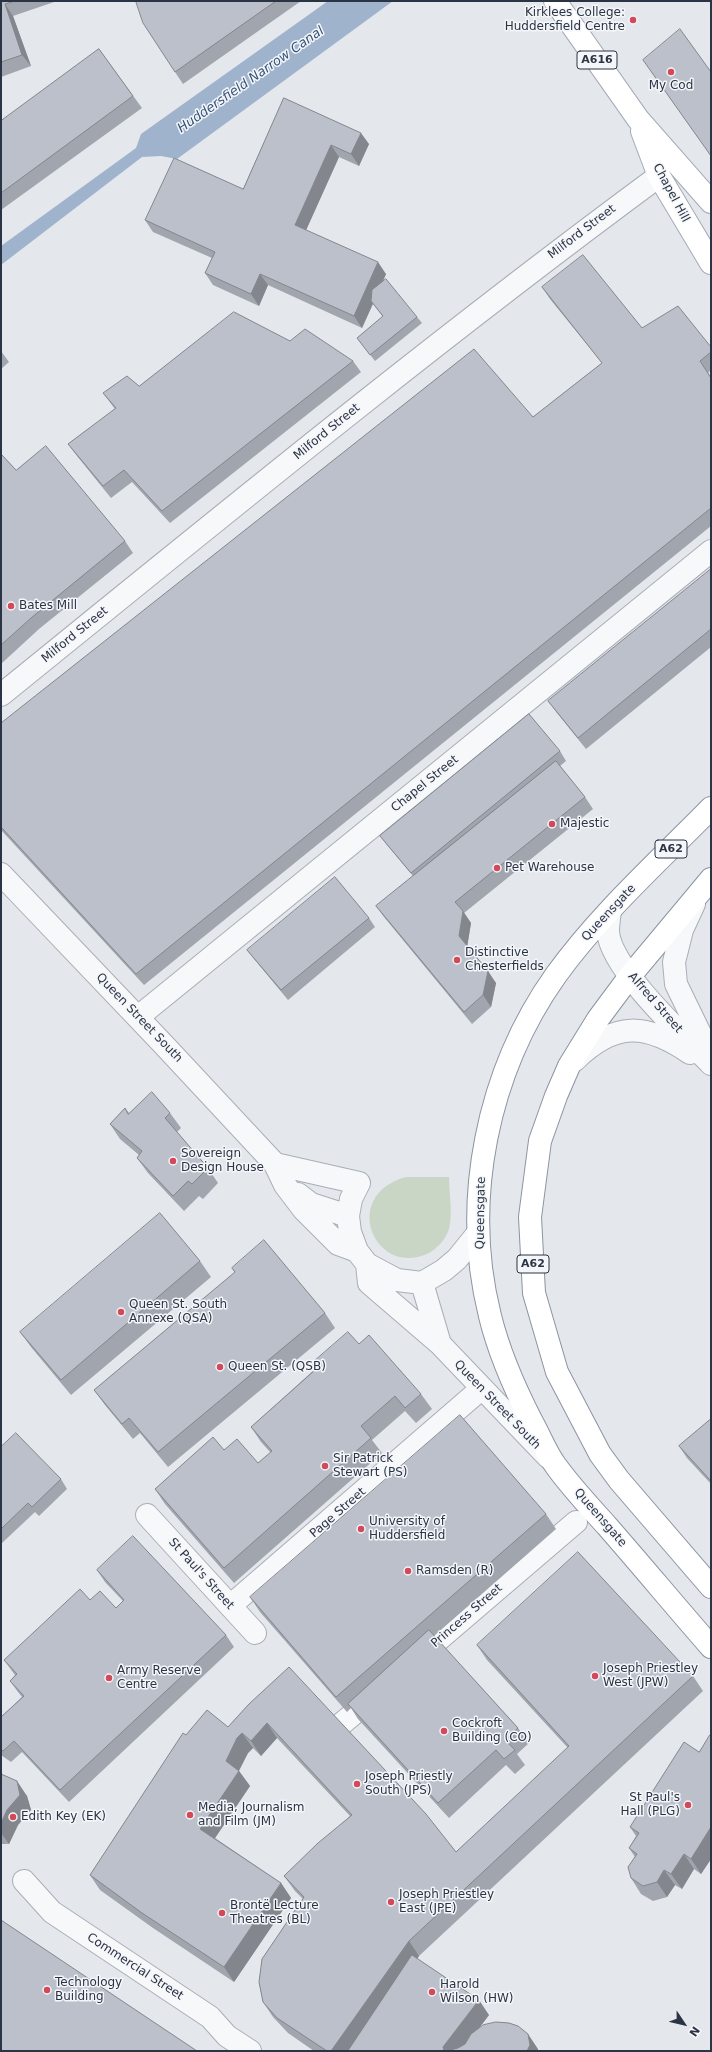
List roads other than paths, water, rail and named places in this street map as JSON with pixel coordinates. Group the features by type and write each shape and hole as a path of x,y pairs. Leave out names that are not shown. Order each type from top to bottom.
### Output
{"main road":[{"name":"Chapel Hill","path":"556,1 638,119 710,199"},
{"name":"Chapel Hill","path":"638,119 659,176 711,263"},
{"name":"Queensgate","path":"711,808 587,936 555,976 526,1024 500,1087 486,1136 481,1176 478,1234 490,1317 516,1391 555,1465 711,1647"},
{"name":"A62","path":"706,884 630,976 598,1019 569,1066 556,1096 540,1141 530,1217 534,1293 557,1372 600,1454 619,1480 711,1587"}],"street":[{"name":"Milford Street","path":"1,695 389,381 551,256 659,176"},
{"name":"Chapel Street","path":"138,1017 711,551"},
{"name":"Queen Street South","path":"1,874 138,1017 275,1164 285,1185 304,1210 338,1244 397,1280 422,1283 440,1344"},
{"name":"Alfred Street","path":"706,884 682,930 674,962 676,984 711,1056"},
{"name":"Alfred Street","path":"610,911 608,933 614,949 630,976 658,1010 711,1065"},
{"name":"Alfred Street","path":"569,1066 592,1044 616,1032 636,1030 653,1033 680,1046 711,1065"},
{"name":"Queen Street South","path":"275,1164 359,1183 351,1199 348,1216 350,1232 362,1258 369,1283 440,1344 481,1389 555,1465"},
{"name":"Queen Street South","path":"285,1185 311,1204 348,1216"},
{"path":"422,1283 444,1270 457,1259 478,1234"},
{"name":"Page Street","path":"230,1606 481,1389"},
{"name":"St Paul's Street","path":"147,1515 255,1633"},
{"name":"Princess Street","path":"339,1726 576,1522"},
{"name":"Commercial Street","path":"24,1881 52,1912 210,2016 227,2036 250,2051"}],"water":[{"name":"Huddersfield Narrow Canal","path":"328,1 393,1 177,159 161,156 142,157 1,265 1,246 136,148 141,134"}],"place":[{"name":"Kirklees College: Huddersfield Centre","path":"633,20"},
{"name":"My Cod","path":"671,72"},
{"name":"Bates Mill","path":"11,606"},
{"name":"Majestic","path":"552,824"},
{"name":"Pet Warehouse","path":"497,868"},
{"name":"Distinctive Chesterfields","path":"457,960"},
{"name":"Sovereign Design House","path":"173,1161"},
{"name":"Queen St. South Annexe (QSA)","path":"121,1312"},
{"name":"Queen St. (QSB)","path":"220,1367"},
{"name":"Sir Patrick Stewart (PS)","path":"325,1466"},
{"name":"University of Huddersfield","path":"361,1529"},
{"name":"Ramsden (R)","path":"408,1571"},
{"name":"Joseph Priestley West (JPW)","path":"595,1676"},
{"name":"Army Reserve Centre","path":"109,1678"},
{"name":"Cockroft Building (CO)","path":"444,1731"},
{"name":"Joseph Priestly South (JPS)","path":"357,1784"},
{"name":"St Paul's Hall (PLG)","path":"688,1805"},
{"name":"Media, Journalism and Film (JM)","path":"190,1815"},
{"name":"Edith Key (EK)","path":"13,1817"},
{"name":"Joseph Priestley East (JPE)","path":"391,1902"},
{"name":"Brontë Lecture Theatres (BL)","path":"222,1913"},
{"name":"Technology Building","path":"47,1990"},
{"name":"Harold Wilson (HW)","path":"432,1992"}]}
